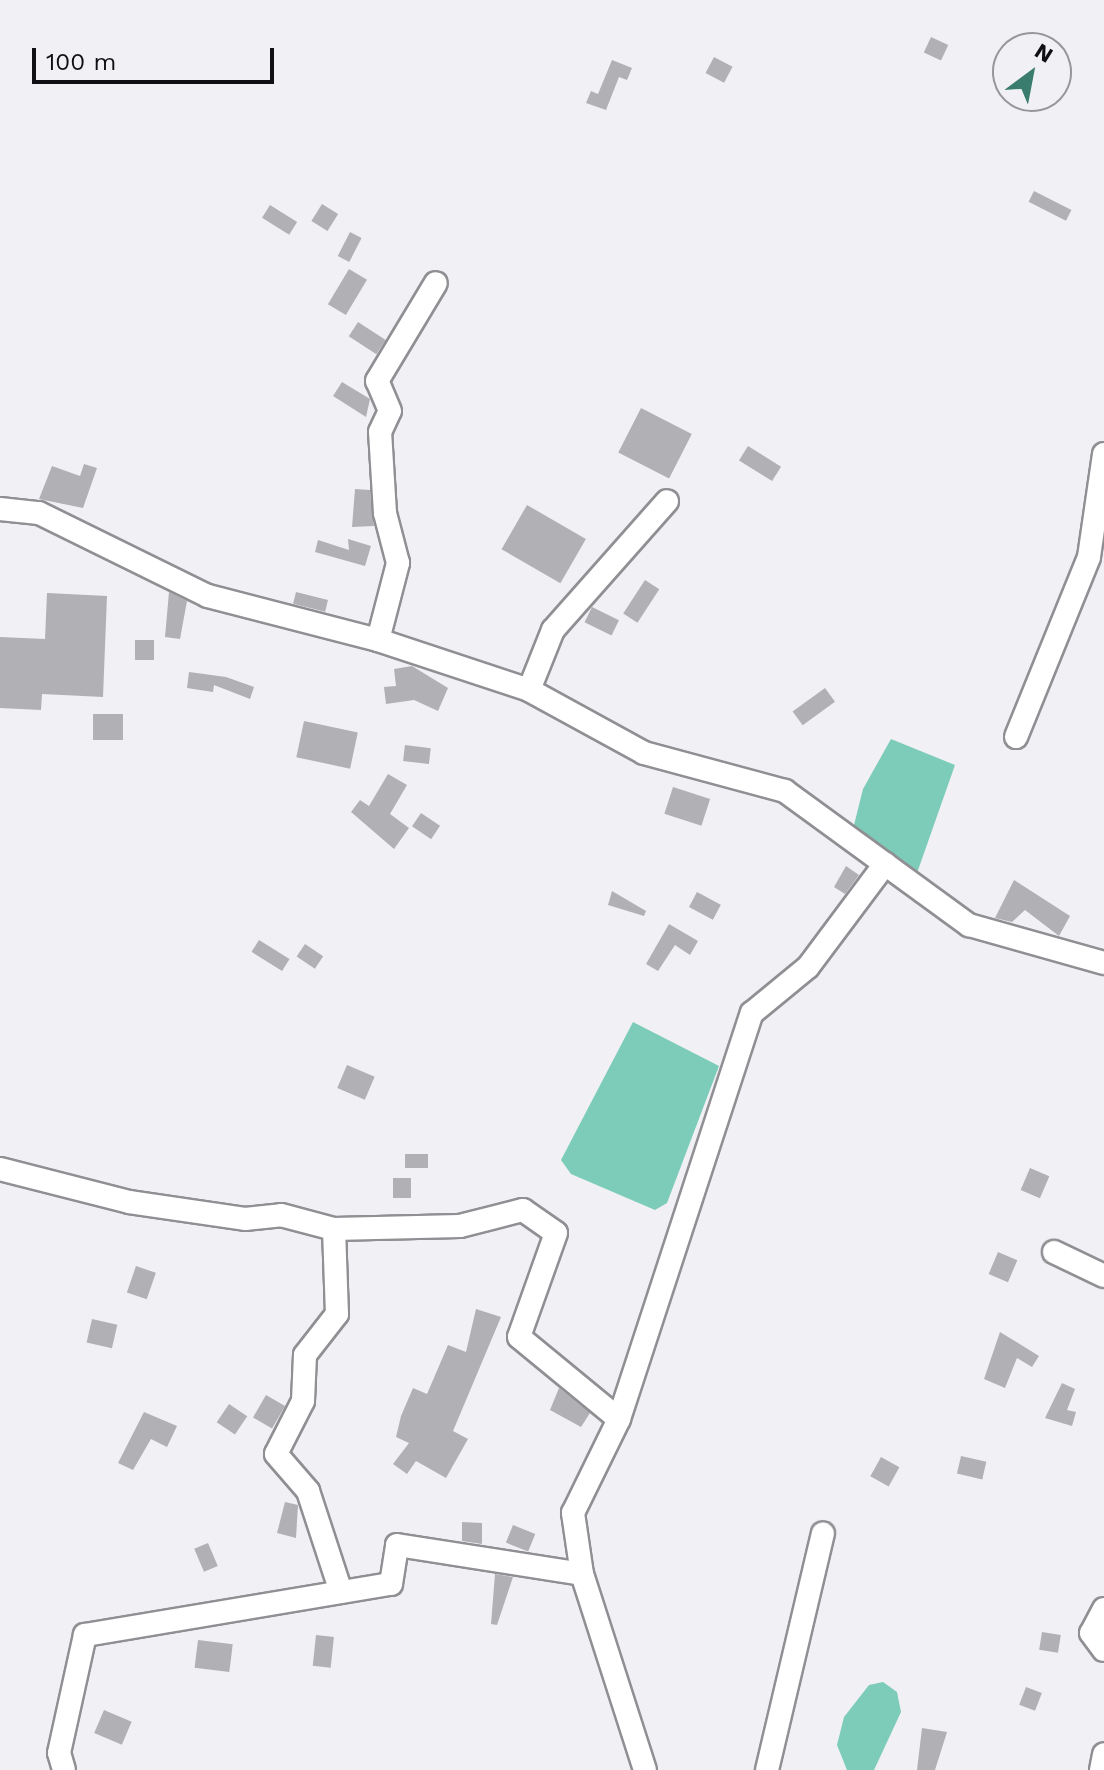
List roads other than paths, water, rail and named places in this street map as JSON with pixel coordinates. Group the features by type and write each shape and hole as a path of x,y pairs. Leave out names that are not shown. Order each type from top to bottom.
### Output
{"street":[{"path":"378,640 398,563 385,513 380,432 390,411 377,381 436,283"},
{"path":"1016,737 1089,557 1104,454"},
{"path":"529,690 553,630 667,501"},
{"path":"0,509 39,513 208,596 378,640 529,690 644,753 785,791 969,925 1104,963"},
{"path":"645,1770 582,1574 573,1513 619,1419 752,1013 808,967 885,864"},
{"path":"0,1169 129,1202 245,1219 281,1215 334,1229 460,1226 523,1210 556,1233 519,1337 619,1419"},
{"path":"334,1229 337,1314 305,1355 303,1401 276,1454 308,1491 341,1592"},
{"path":"1054,1252 1104,1276"},
{"path":"767,1770 823,1534"},
{"path":"64,1770 59,1753 85,1635 391,1584 397,1545 582,1574"},
{"path":"1104,1609 1091,1633 1104,1650"},
{"path":"1101,1770 1104,1754"}]}
